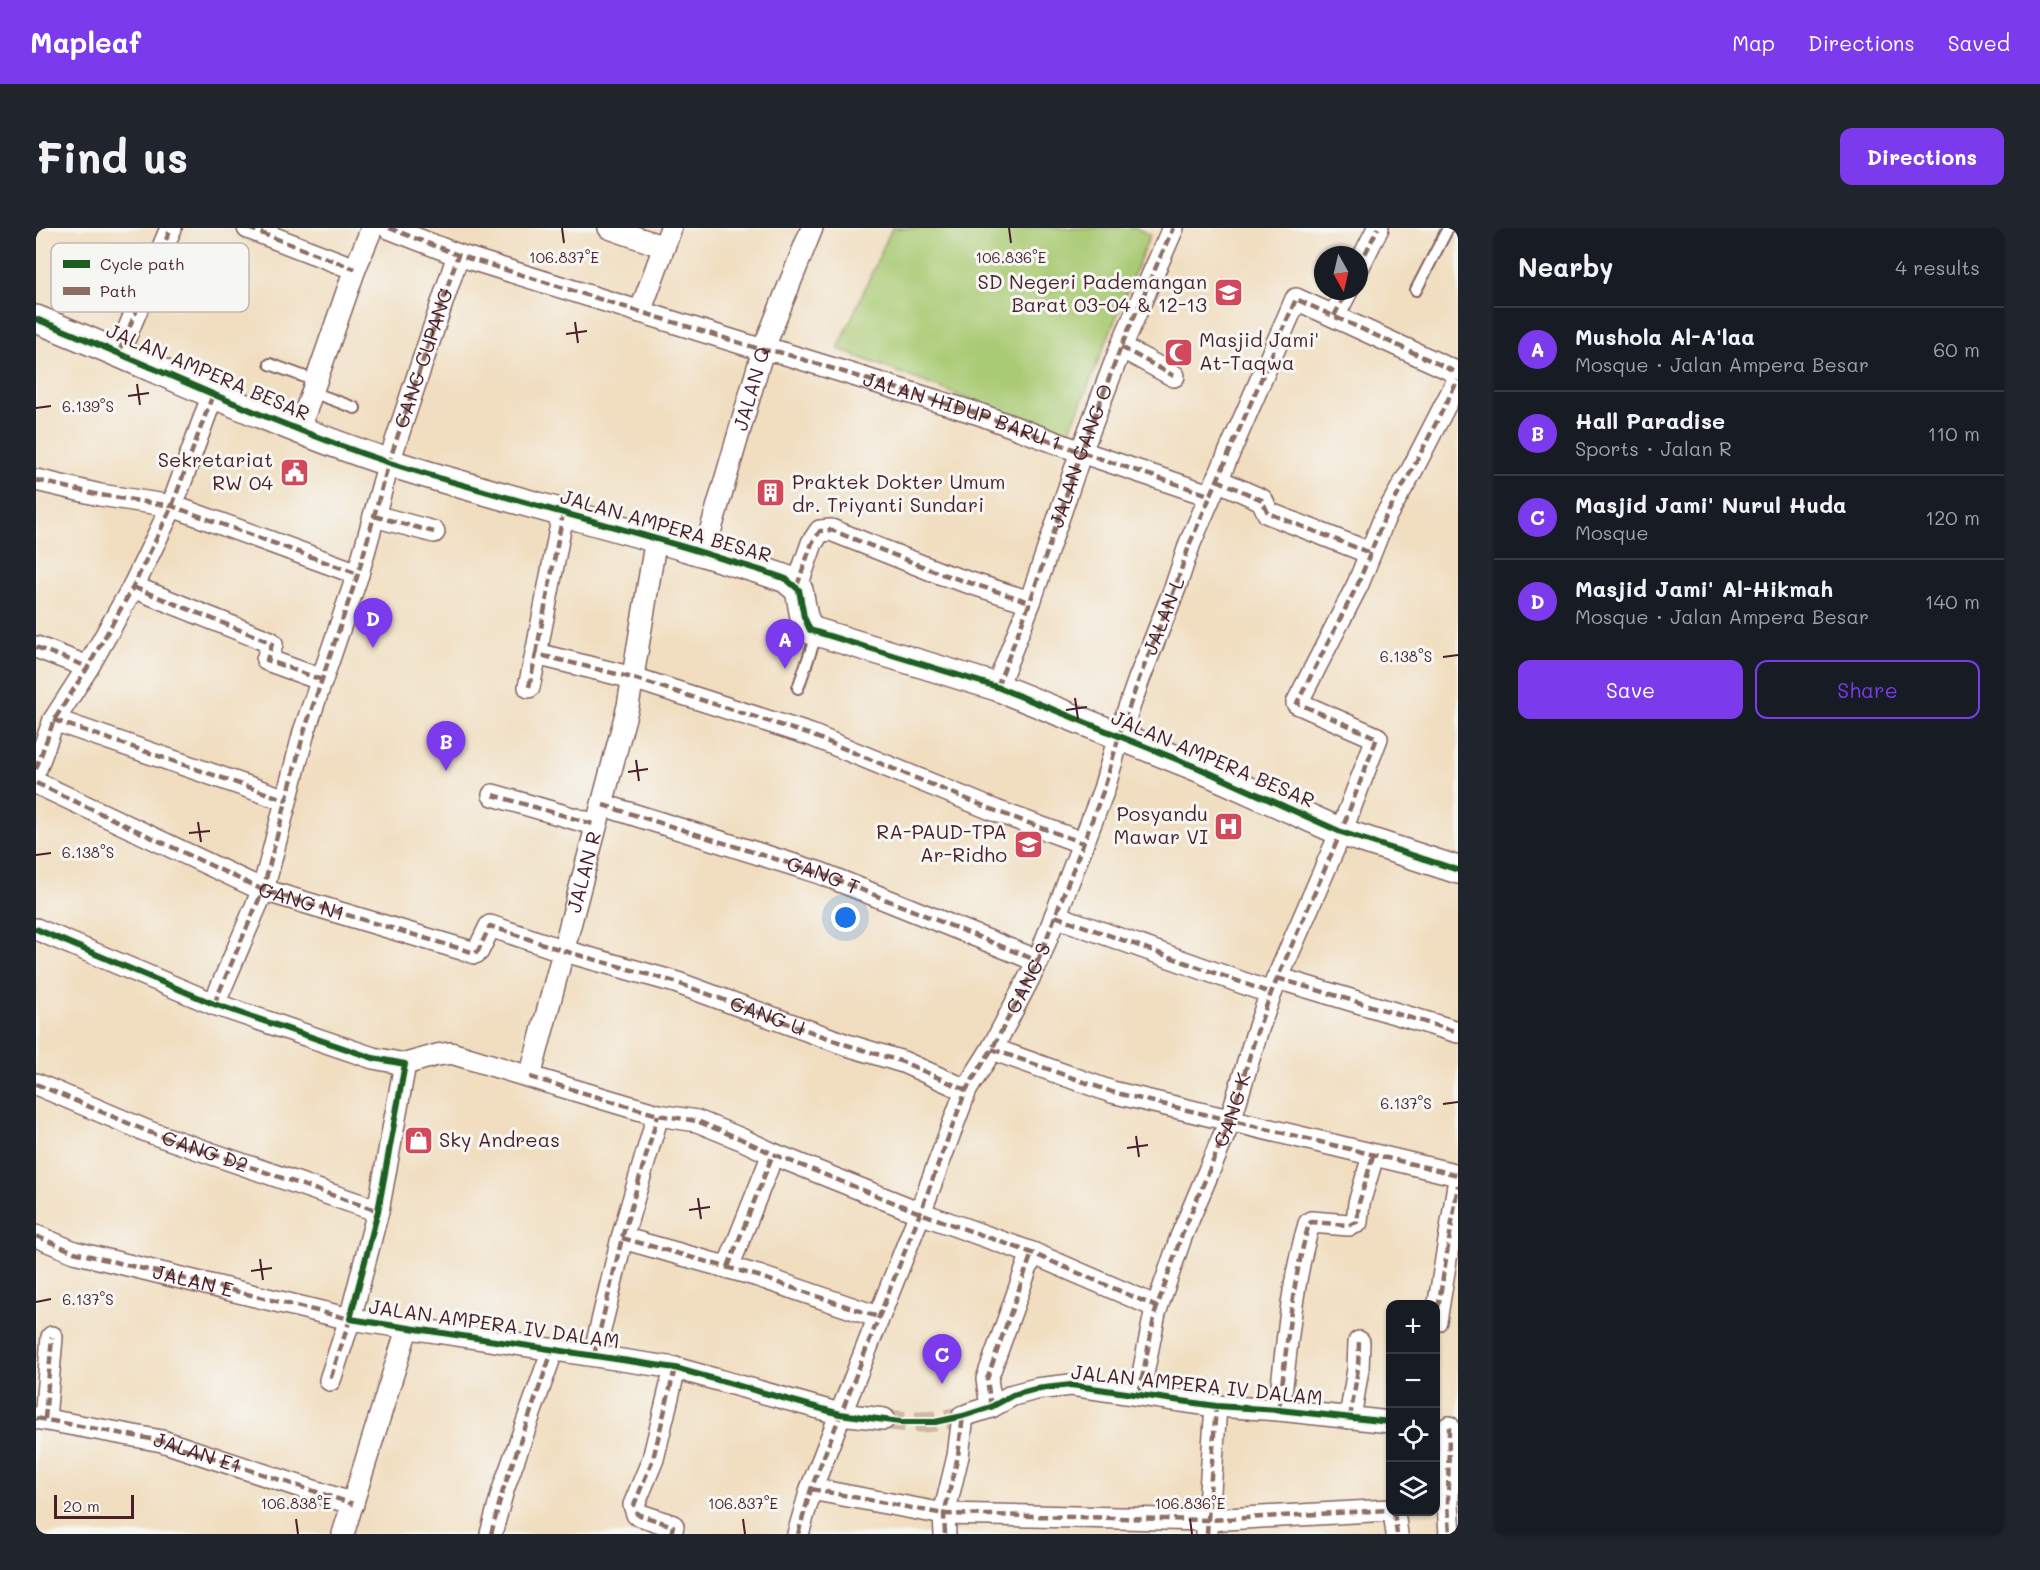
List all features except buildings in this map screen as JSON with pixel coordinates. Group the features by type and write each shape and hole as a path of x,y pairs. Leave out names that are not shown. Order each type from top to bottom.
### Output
{"street":[{"path":"165,243 171,228"},
{"path":"248,228 355,269"},
{"path":"299,430 355,269 372,228"},
{"name":"JALAN HIDUP BARU 1","path":"389,228 458,255 763,351 778,352 979,414 1081,452 1262,500 1268,513 1370,553"},
{"path":"609,228 668,237 640,312"},
{"name":"JALAN Q","path":"704,554 763,351 812,228"},
{"name":"JALAN GANG O","path":"997,687 1121,347 1173,228"},
{"path":"1368,248 1378,228"},
{"name":"GANG CUPANG","path":"214,1004 263,890 304,732 358,574 389,462 458,255"},
{"path":"1213,488 1296,299 1458,373"},
{"path":"1334,316 1342,300"},
{"path":"119,352 136,312"},
{"name":"JALAN AMPERA BESAR","path":"36,319 119,352 299,430 389,462 562,514 656,538 776,575 797,586"},
{"path":"1121,347 1174,376"},
{"path":"1341,831 1377,738 1297,703 1358,584 1384,519 1458,380"},
{"path":"36,769 54,720 88,667 133,587 172,506 213,394"},
{"path":"36,480 100,495 172,506 358,574"},
{"name":"JALAN L","path":"1119,736 1213,488"},
{"path":"529,687 562,514"},
{"path":"374,516 434,532"},
{"path":"817,633 810,630 804,617 797,586 812,543 820,531 831,530 942,574 1029,602"},
{"name":"JALAN R","path":"530,1077 600,815 633,678 656,538"},
{"path":"133,587 270,642 272,644 267,660 322,680"},
{"name":"JALAN AMPERA BESAR","path":"817,633 997,687 1201,769 1341,831 1458,870"},
{"path":"36,647 88,667"},
{"path":"536,654 633,678 811,735 996,811 1083,843"},
{"path":"54,720 286,800"},
{"name":"GANG S","path":"798,1534 811,1489 920,1214 966,1090 992,1049 1038,962 1104,789 1119,736"},
{"name":"GANG N1","path":"36,783 263,890 474,953 478,951 490,926 564,951"},
{"name":"GANG T","path":"493,795 600,815 820,873 1038,962"},
{"name":"GANG K","path":"1139,1394 1157,1306 1181,1237 1230,1121 1257,1032 1274,986 1341,831"},
{"path":"1055,916 1274,986 1458,1032"},
{"path":"36,929 214,1004 373,1058 405,1064 451,1053 658,1114 697,1121 920,1214 1032,1253 1157,1306"},
{"name":"GANG U","path":"564,951 675,982 847,1045 903,1062 966,1090"},
{"path":"992,1049 1112,1092 1458,1175"},
{"name":"JALAN AMPERA IV DALAM","path":"405,1064 378,1211 350,1319 675,1368 840,1413 884,1419"},
{"name":"GANG D2","path":"36,1084 149,1132 378,1211"},
{"path":"594,1355 622,1238 658,1114"},
{"path":"728,1267 773,1154"},
{"path":"1279,1410 1292,1301 1309,1224 1311,1222 1350,1226 1357,1222 1359,1203 1373,1156"},
{"path":"1439,1300 1458,1185"},
{"name":"JALAN E","path":"36,1236 74,1251 350,1319"},
{"path":"622,1238 728,1267 878,1317"},
{"path":"991,1407 987,1380 1032,1253"},
{"path":"330,1380 350,1319"},
{"path":"343,1534 407,1329"},
{"path":"41,1419 52,1337"},
{"path":"1350,1418 1358,1369 1359,1342"},
{"path":"491,1534 503,1490 553,1349"},
{"path":"671,1534 674,1526 638,1514 634,1506 653,1459 675,1368"},
{"name":"JALAN AMPERA IV DALAM","path":"944,1524 966,1415 1028,1391 1071,1385 1216,1406 1386,1422"},
{"path":"1208,1527 1216,1406"},
{"name":"JALAN E1","path":"41,1419 162,1441 353,1504"},
{"path":"1447,1427 1450,1534"},
{"path":"811,1489 944,1524 1208,1527 1386,1512"},
{"path":"1393,1516 1398,1534"}],"lane":[{"path":"1416,290 1449,228"},
{"path":"270,364 355,408"},
{"path":"798,688 817,633"}],"green space":[{"path":"892,228 1136,228 1150,235 1067,437 838,349"}],"tunnel":[{"path":"884,1419 927,1422 969,1414"}],"marked path":[{"path":"165,243 171,228"},
{"path":"248,228 355,269"},
{"path":"389,228 458,255 763,350 779,352 979,414 1081,452 1209,495"},
{"path":"997,687 1030,602 1081,452 1121,347 1173,228"},
{"path":"1368,248 1378,228"},
{"path":"214,1004 263,890 304,732 358,574 389,462 458,255"},
{"path":"798,1534 811,1489 966,1090 992,1049 1038,961 1104,789 1119,736 1190,543 1296,299 1458,373"},
{"path":"1334,316 1342,300"},
{"path":"119,352 136,312"},
{"path":"1121,347 1174,376"},
{"path":"1139,1394 1155,1313 1181,1237 1230,1121 1271,993 1341,832 1377,738 1297,703 1358,584 1384,519 1458,380"},
{"path":"36,769 54,720 88,667 133,587 172,506 213,394"},
{"path":"36,480 100,495 172,506 358,574"},
{"path":"1217,480 1262,500 1268,513 1370,553"},
{"path":"536,654 563,514"},
{"path":"374,516 434,532"},
{"path":"797,586 812,543 820,531 831,530 942,574 1030,602"},
{"path":"133,587 270,642 272,644 267,660 322,680"},
{"path":"36,647 88,667"},
{"path":"529,687 536,654 633,678 811,735 996,811 1083,843"},
{"path":"54,720 286,800"},
{"path":"36,783 263,890 475,953 490,926 564,951 675,982 847,1045 903,1062 966,1090"},
{"path":"493,795 596,825"},
{"path":"603,805 820,873 1038,961"},
{"path":"1055,916 1271,993"},
{"path":"1277,978 1458,1032"},
{"path":"992,1049 1112,1092 1458,1175"},
{"path":"530,1077 658,1115 697,1121 920,1213 1032,1253 1157,1307"},
{"path":"36,1084 149,1132 378,1211"},
{"path":"594,1355 622,1238 658,1115"},
{"path":"728,1267 773,1154"},
{"path":"1279,1410 1294,1293 1309,1224 1311,1222 1349,1225 1357,1222 1359,1203 1373,1156"},
{"path":"1439,1300 1458,1185"},
{"path":"36,1236 74,1252 350,1319 330,1380"},
{"path":"622,1238 758,1276 878,1317"},
{"path":"991,1407 987,1379 1032,1253"},
{"path":"45,1419 52,1337"},
{"path":"1350,1418 1358,1369 1359,1342"},
{"path":"491,1534 503,1490 553,1349"},
{"path":"671,1534 673,1526 637,1514 634,1505 653,1459 675,1368"},
{"path":"1207,1534 1216,1406"},
{"path":"945,1534 944,1514 958,1456 963,1416"},
{"path":"36,1418 162,1441 353,1504"},
{"path":"1449,1427 1450,1534"},
{"path":"811,1489 944,1514 1208,1520 1386,1510"},
{"path":"1395,1516 1397,1534"}],"cycle path":[{"path":"36,319 255,412 390,463 665,541 786,579 799,590 804,617 810,630 997,687 1201,769 1341,832 1458,870"},
{"path":"36,929 214,1004 373,1058 405,1064 378,1211 350,1319 675,1368 840,1414 900,1422 935,1422 963,1416 991,1407 1013,1395 1036,1389 1071,1385 1216,1406 1386,1422"}],"place":[{"name":"SD Negeri Pademangan Barat 03-04 & 12-13","path":"1228,293"},
{"name":"Masjid Jami' At-Taqwa","path":"1178,352"},
{"name":"Sekretariat RW 04","path":"294,472"},
{"name":"Praktek Dokter Umum dr. Triyanti Sundari","path":"771,493"},
{"name":"Masjid Jami' Al-Hikmah","path":"373,648"},
{"name":"Mushola Al-A'laa","path":"785,669"},
{"name":"Hall Paradise","path":"446,771"},
{"name":"Posyandu Mawar VI","path":"1229,826"},
{"name":"RA-PAUD-TPA Ar-Ridho","path":"1028,844"},
{"name":"Sky Andreas","path":"418,1140"},
{"name":"Masjid Jami' Nurul Huda","path":"942,1384"}]}
